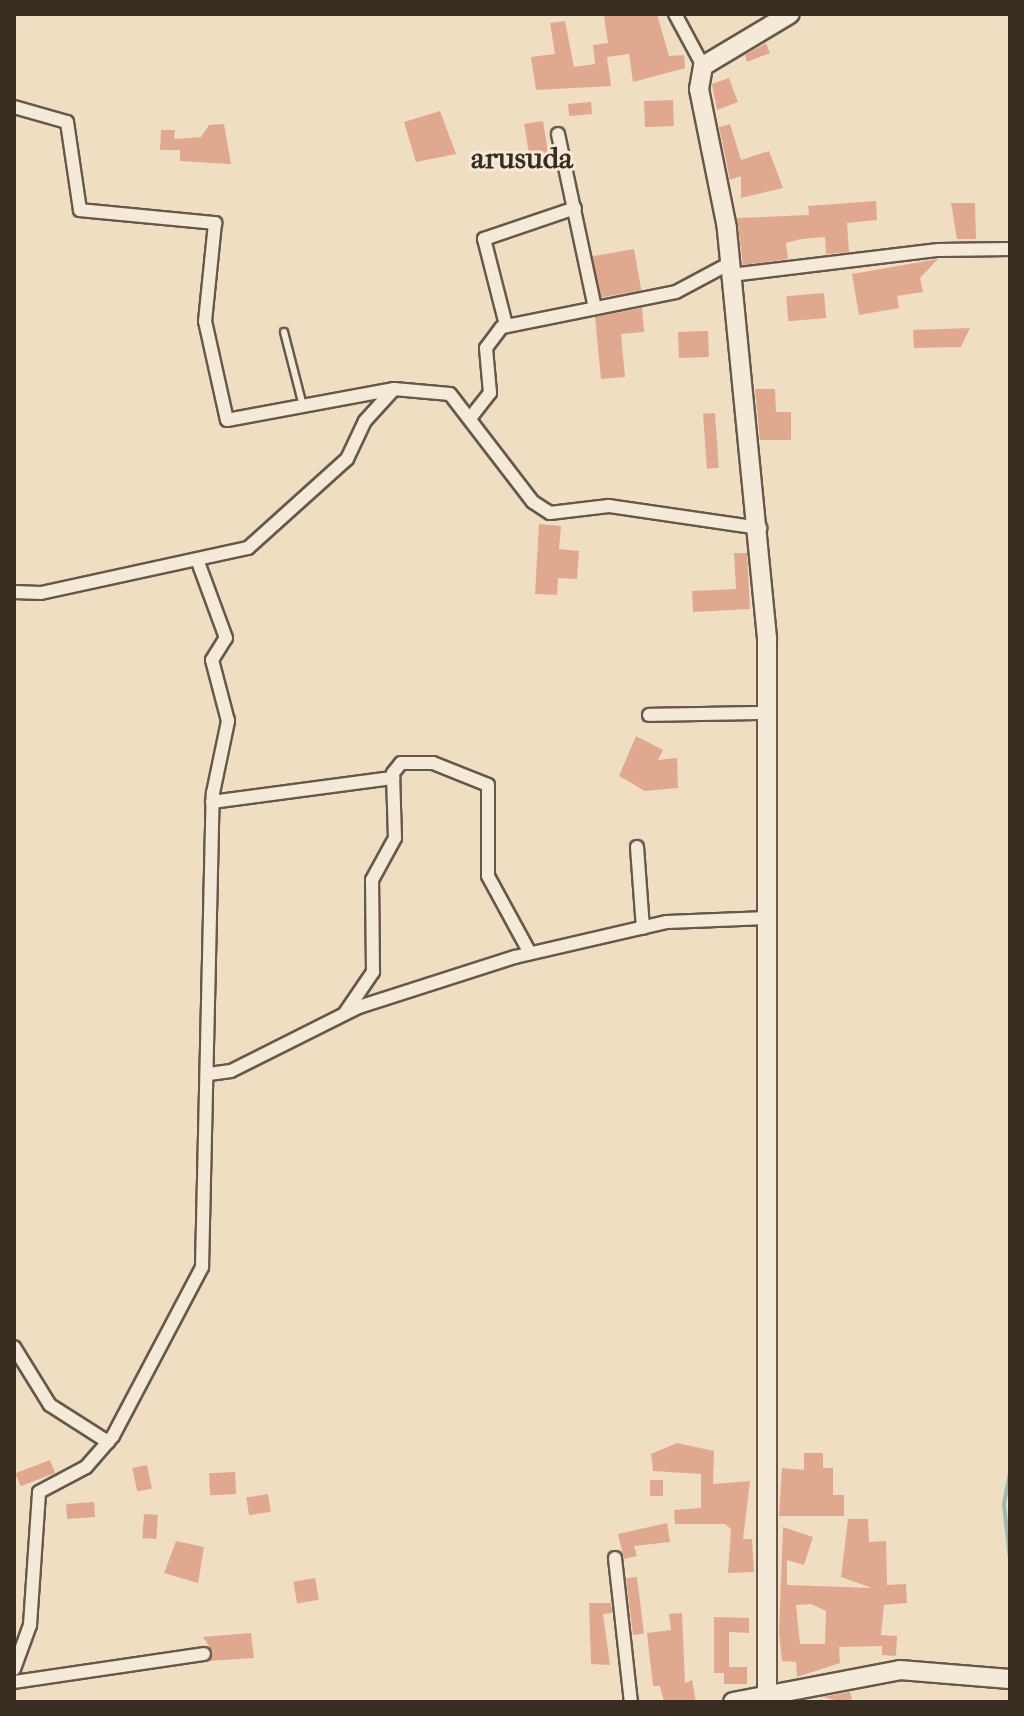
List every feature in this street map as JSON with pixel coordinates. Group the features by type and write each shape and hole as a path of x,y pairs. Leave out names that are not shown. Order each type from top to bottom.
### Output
{"street":[{"path":"675,14 703,66 699,89 731,269 760,528 766,713 767,1691"},
{"path":"703,66 790,14"},
{"path":"14,107 67,122 80,210 215,223 205,321 227,420 394,389 442,390 471,417 533,502 550,513 609,506 760,528"},
{"path":"558,134 595,308"},
{"path":"506,325 484,239 575,208"},
{"path":"471,417 490,393 487,345 506,325 676,292 731,269 939,250 1010,249"},
{"path":"14,592 41,593 198,562 251,545 347,459 365,421 394,389"},
{"path":"14,1669 30,1625 36,1497 86,1467 108,1442 201,1275 209,1074 212,802 228,721 212,658 226,638 198,562"},
{"path":"649,715 766,713"},
{"path":"345,1013 373,972 372,880 395,838 393,778 398,765 419,761 488,785 488,876 530,953"},
{"path":"212,802 393,778"},
{"path":"637,847 643,928"},
{"path":"209,1074 231,1071 345,1013 530,953 643,928 767,918"},
{"path":"14,1347 50,1405 108,1442"},
{"path":"615,1558 631,1702"},
{"path":"14,1682 204,1654"},
{"path":"733,1702 767,1691 900,1670 1010,1679"}],"lane":[{"path":"284,332 303,406"}],"building":[{"path":"657,14 669,56 684,55 685,68 633,82 629,54 607,57 611,86 536,90 531,57 555,54 550,23 565,21 574,67 595,64 593,45 608,43 604,16"},
{"path":"766,43 770,53 747,62 745,55"},
{"path":"729,78 738,102 717,110 712,84"},
{"path":"673,100 674,126 645,127 644,101"},
{"path":"591,102 592,114 569,116 568,104"},
{"path":"440,111 456,154 416,162 404,122"},
{"path":"543,121 549,159 530,162 524,124"},
{"path":"224,124 231,164 180,161 180,150 160,150 161,130 175,130 174,139 201,137 209,125"},
{"path":"730,124 741,160 769,151 783,188 741,198 741,176 730,180 719,127"},
{"path":"876,201 877,220 847,223 849,252 826,254 825,237 801,239 786,243 788,259 743,265 737,218 809,215 808,206"},
{"path":"951,203 975,203 976,239 957,239"},
{"path":"634,249 641,290 600,298 593,256"},
{"path":"938,259 920,278 923,292 897,296 899,308 859,315 852,274"},
{"path":"824,293 826,318 788,321 786,296"},
{"path":"642,308 644,332 621,334 625,377 601,379 595,317"},
{"path":"970,328 961,347 914,348 913,330"},
{"path":"708,331 709,357 679,358 678,332"},
{"path":"755,389 775,389 776,412 791,412 791,440 760,440"},
{"path":"715,413 719,468 707,469 703,414"},
{"path":"539,524 561,526 559,549 579,551 577,579 558,578 557,595 535,594"},
{"path":"734,553 747,553 750,609 693,612 692,591 736,589"},
{"path":"636,736 663,750 658,760 677,758 678,788 645,791 619,776"},
{"path":"677,1443 714,1451 713,1484 750,1481 743,1539 752,1539 754,1572 728,1573 731,1529 725,1524 675,1524 674,1510 701,1508 701,1474 653,1471 651,1454"},
{"path":"804,1453 823,1453 823,1468 833,1468 833,1495 844,1495 844,1516 779,1516 782,1468 804,1470"},
{"path":"50,1460 55,1473 20,1486 15,1473"},
{"path":"147,1465 152,1488 137,1492 132,1468"},
{"path":"235,1472 236,1494 210,1495 209,1473"},
{"path":"650,1480 663,1480 663,1496 650,1496"},
{"path":"268,1494 271,1512 249,1515 246,1497"},
{"path":"94,1502 95,1517 67,1519 66,1504"},
{"path":"144,1514 158,1515 156,1539 142,1538"},
{"path":"848,1519 868,1519 869,1542 886,1541 887,1585 906,1584 907,1603 884,1605 881,1635 897,1636 896,1656 882,1655 882,1646 839,1647 840,1663 797,1677 796,1662 782,1661 779,1632 783,1527 813,1537 804,1565 787,1560 787,1585 872,1588 841,1577","holes":["811,1604 826,1611 825,1644 800,1644 796,1605"]},
{"path":"667,1523 670,1542 634,1546 637,1556 624,1559 618,1534"},
{"path":"176,1541 204,1547 198,1583 164,1573"},
{"path":"637,1577 644,1634 633,1635 626,1578"},
{"path":"315,1578 319,1600 297,1603 293,1582"},
{"path":"589,1603 611,1603 612,1613 603,1614 610,1665 591,1664"},
{"path":"682,1613 685,1683 692,1680 696,1702 664,1702 660,1686 653,1686 647,1633 671,1630 669,1614"},
{"path":"714,1617 749,1618 749,1633 729,1632 729,1667 747,1667 747,1684 724,1684 724,1673 714,1673"},
{"path":"251,1633 254,1658 209,1661 213,1652 203,1637"},
{"path":"850,1692 852,1699 844,1702 822,1697"}],"waterway":[{"path":"1010,1473 1004,1504 1010,1559"}],"district":[{"name":"arusuda","path":"522,159"}]}
